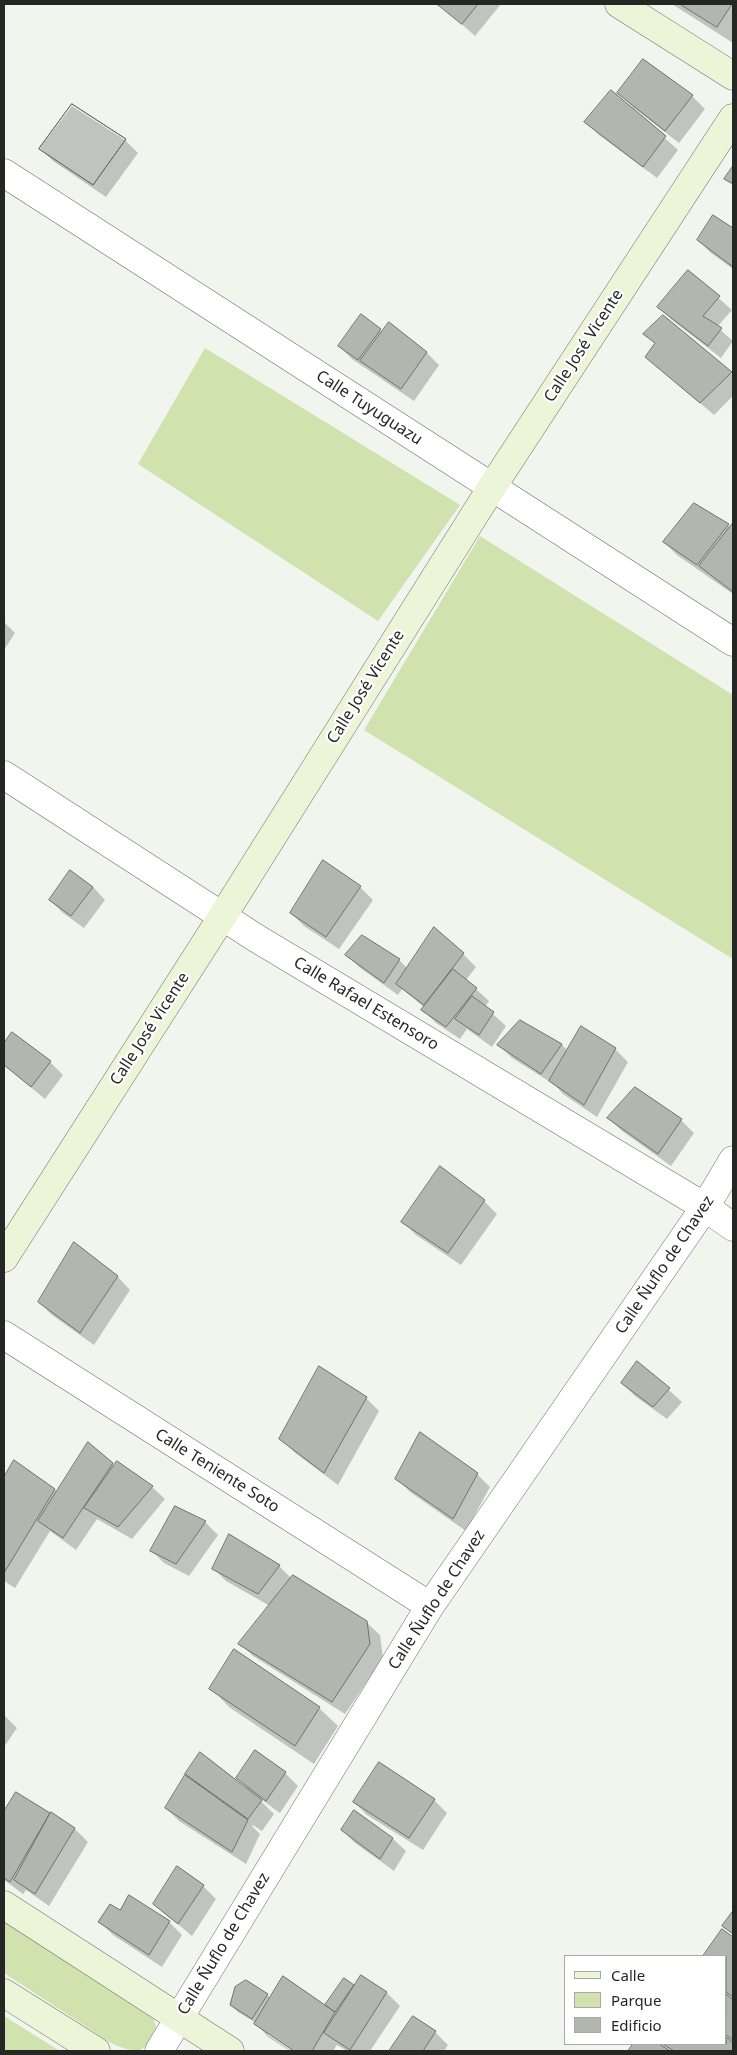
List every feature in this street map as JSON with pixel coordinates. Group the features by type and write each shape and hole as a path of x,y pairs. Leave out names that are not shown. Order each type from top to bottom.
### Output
{"street":[{"path":"619,4 733,76"},
{"name":"Calle José Vicente","path":"4,1258 222,917 492,487 733,118"},
{"name":"Calle Tuyuguazu","path":"4,173 733,642"},
{"name":"Calle Rafael Estensoro","path":"4,775 222,917 705,1207 733,1227"},
{"name":"Calle Ñuflo de Chavez","path":"159,2051 430,1606 705,1207 733,1160"},
{"name":"Calle Teniente Soto","path":"4,1335 430,1606"},
{"path":"4,1905 230,2051"},
{"path":"4,1993 96,2051"}],"green space":[{"path":"205,348 460,505 378,621 138,464"},
{"path":"480,536 733,695 733,959 364,730"},
{"path":"4,1918 151,2011 156,2027 144,2048 135,2051 111,2043 4,1973"},
{"path":"4,2016 60,2051 4,2051"}],"building":[{"path":"437,4 478,4 462,24"},
{"path":"680,4 732,4 717,27"},
{"path":"643,59 693,95 665,131 617,93"},
{"path":"611,90 666,136 643,167 584,122"},
{"path":"72,104 126,139 93,185 39,149"},
{"path":"72,104 126,139 93,185 39,149"},
{"path":"733,166 733,184 724,179"},
{"path":"713,215 733,228 733,267 697,240"},
{"path":"688,270 720,296 703,316 722,328 708,346 657,307"},
{"path":"361,314 381,329 358,360 338,346"},
{"path":"663,315 732,372 700,403 645,357 655,343 643,334"},
{"path":"389,322 427,352 401,389 360,361"},
{"path":"694,503 729,524 697,565 663,542"},
{"path":"733,523 733,592 699,566"},
{"path":"323,860 361,886 326,937 290,913"},
{"path":"70,870 93,887 71,916 49,900"},
{"path":"434,927 464,953 424,1005 396,984"},
{"path":"362,935 400,959 384,983 345,955"},
{"path":"453,969 477,988 446,1027 421,1010"},
{"path":"472,996 494,1012 479,1035 455,1019"},
{"path":"520,1020 562,1044 541,1074 497,1045"},
{"path":"581,1026 616,1048 584,1105 549,1081"},
{"path":"12,1032 51,1061 31,1087 4,1065 4,1043"},
{"path":"635,1087 682,1119 658,1154 607,1118"},
{"path":"440,1166 485,1200 448,1253 401,1222"},
{"path":"74,1242 118,1276 80,1333 38,1302"},
{"path":"637,1361 670,1388 653,1407 621,1383"},
{"path":"319,1366 367,1397 324,1473 279,1439"},
{"path":"420,1432 478,1473 453,1519 395,1479"},
{"path":"88,1442 113,1463 63,1538 38,1521"},
{"path":"14,1460 55,1489 4,1573 4,1477"},
{"path":"117,1461 153,1486 118,1527 84,1508"},
{"path":"175,1506 206,1521 176,1564 150,1551"},
{"path":"229,1534 280,1565 258,1594 212,1569"},
{"path":"293,1575 367,1621 370,1644 332,1702 238,1644"},
{"path":"234,1649 320,1707 295,1746 209,1689"},
{"path":"255,1750 286,1772 266,1801 236,1778"},
{"path":"200,1752 262,1800 248,1819 185,1774"},
{"path":"379,1762 435,1799 409,1838 353,1802"},
{"path":"185,1775 248,1820 232,1852 165,1808"},
{"path":"16,1792 50,1813 10,1882 4,1878 4,1811"},
{"path":"354,1810 393,1838 380,1859 341,1830"},
{"path":"51,1812 75,1828 35,1894 14,1880"},
{"path":"177,1866 204,1885 178,1924 153,1904"},
{"path":"129,1895 170,1921 149,1955 98,1922 110,1904 120,1910"},
{"path":"733,1911 733,1934 722,1926"},
{"path":"722,1929 733,1937 733,1997 727,1993 727,1955 704,1955"},
{"path":"361,1975 387,1992 350,2050 324,2033"},
{"path":"283,1976 335,2012 312,2051 294,2051 254,2024"},
{"path":"344,1978 354,1985 335,2012 325,2005"},
{"path":"246,1980 268,1994 252,2019 230,2005 235,1987"},
{"path":"727,1995 733,2000 733,2040 727,2036"},
{"path":"413,2016 436,2031 423,2051 389,2051"},
{"path":"727,2038 733,2043 733,2051 674,2051 665,2045 727,2045"},
{"path":"632,2045 661,2045 670,2051 628,2051"}]}
